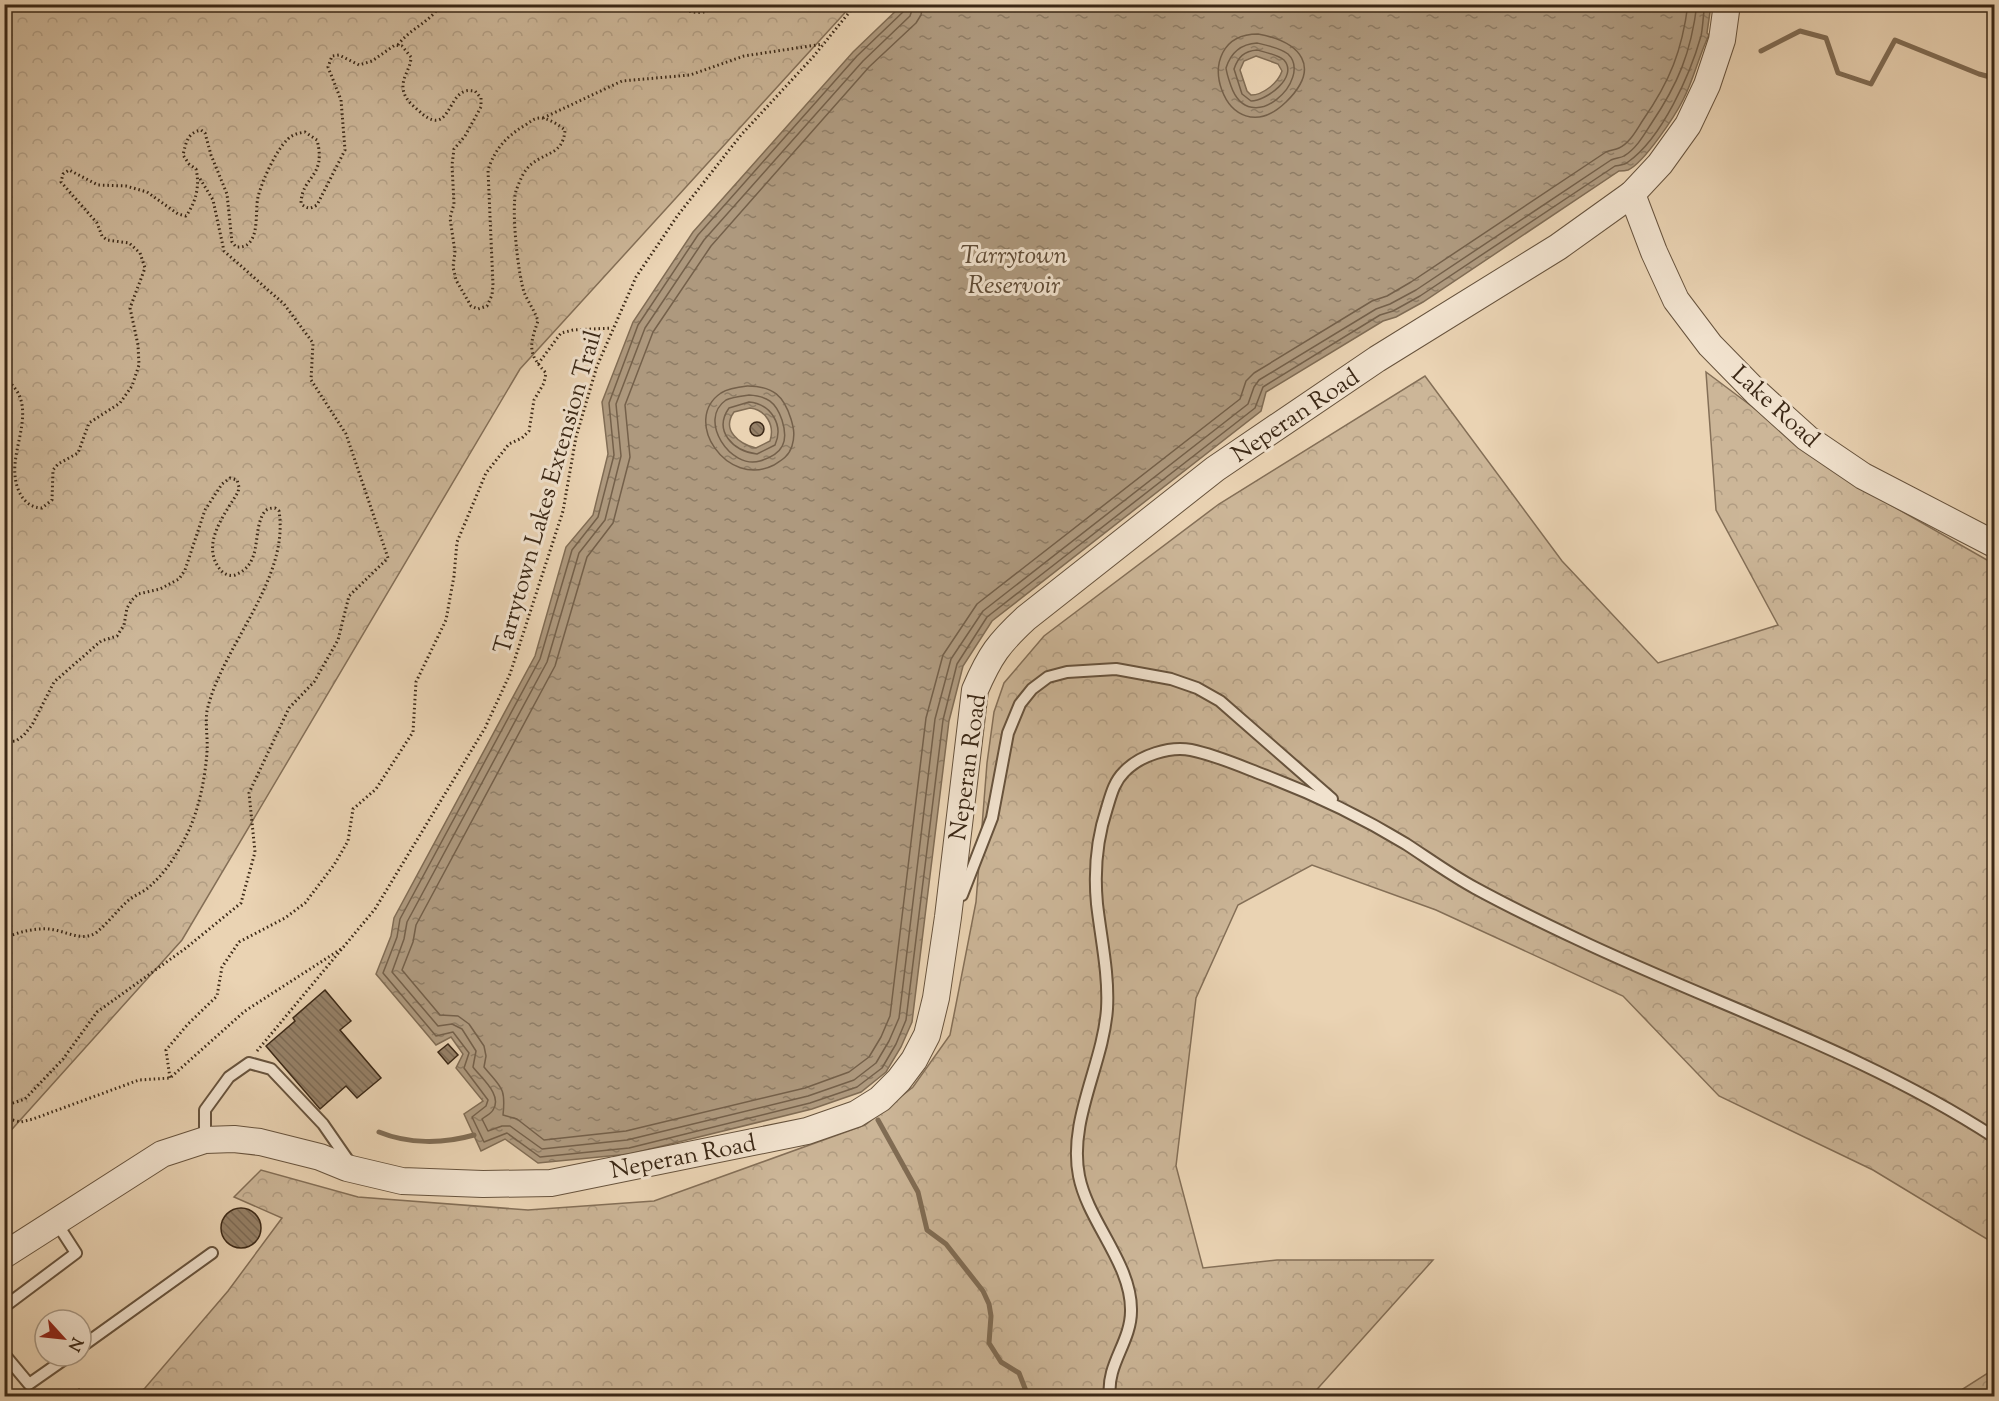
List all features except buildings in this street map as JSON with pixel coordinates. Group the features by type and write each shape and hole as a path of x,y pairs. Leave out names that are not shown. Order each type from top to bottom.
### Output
{"street":[{"name":"Neperan Road","path":"4,1255 162,1155 206,1140 234,1139 260,1142 402,1181 483,1184 551,1183 807,1131 856,1114 880,1099 899,1080 914,1060 927,1035 936,998 951,894 975,690 987,663 1001,641 1026,618 1215,469 1377,359 1558,247 1632,195 1660,164 1688,125 1707,86 1722,40 1727,4"},
{"name":"Lake Road","path":"1632,195 1676,300 1710,345 1756,392 1807,438 1863,476 1995,544"}],"lane":[{"path":"951,894 962,895 992,818 1008,733 1020,704 1032,689 1048,677 1067,672 1116,669 1171,679 1197,688 1220,701 1340,806"},
{"path":"1110,1396 1111,1371 1126,1335 1131,1313 1128,1289 1117,1260 1090,1211 1079,1176 1076,1140 1096,1068 1107,1010 1104,948 1097,903 1097,852 1104,816 1114,786 1126,769 1166,750 1189,750 1240,765 1340,806 1406,844 1472,887 1672,982 1839,1052 1995,1137"},
{"path":"206,1140 205,1110 229,1077 249,1062 271,1069 323,1124 353,1169"},
{"path":"4,1307 76,1253 56,1221"},
{"path":"93,1338 212,1253"},
{"path":"4,1354 29,1384 52,1368"}],"path":[{"path":"4,1106 25,1100 63,1059 98,1012 186,948 241,903 255,852 249,793 289,708 314,682 338,640 349,596 388,558 346,434 311,380 313,343 284,304 224,250 213,200 196,169 183,155 188,136 201,130 205,134 227,194 232,242 236,247 243,247 250,242 254,231 258,197 268,168 288,139 305,132 317,140 320,163 303,191 301,199 301,204 311,208 317,205 323,195 345,150 341,100 328,67 332,56 339,55 359,65 372,61 398,45 410,31 432,18 441,4"},
{"path":"673,4 687,11 705,12 714,9 718,4"},
{"name":"Tarrytown Lakes Extension Trail","path":"249,1062 375,909 485,728 510,674 563,511 576,437 597,366 636,277 678,215 741,135 856,4"},
{"path":"543,118 622,81 690,75 744,56 823,44"},
{"path":"170,1078 166,1050 188,1024 217,996 222,967 239,942 285,918 305,903 334,865 348,841 353,809 376,789 413,732 416,682 446,620 457,542 486,473 509,444 522,438 529,431 534,400 544,383 546,374 533,358 530,341 538,321 524,291 520,271 515,231 516,192 526,170 542,157 555,152 564,139 565,130 559,124 536,118 513,133 499,146 491,159 488,170 492,295 487,306 478,309 471,306 456,280 453,267 456,252 450,218 454,204 452,165 454,149 474,122 481,107 481,98 475,91 466,91 458,95 443,117 433,121 427,119 408,101 403,92 411,57 408,51 398,45"},
{"path":"4,386 10,383 19,393 23,415 15,476 22,498 35,508 42,508 52,500 53,470 58,464 78,453 89,423 120,402 132,386 139,365 138,345 130,308 145,268 140,253 129,243 107,240 102,237 97,223 61,182 63,174 69,170 98,185 126,186 147,192 178,214 186,216 194,205 198,176"},
{"path":"4,249 10,271 4,283"},
{"path":"538,364 561,333 582,329 612,328"},
{"path":"4,742 16,741 24,735 32,725 54,682 101,641 117,636 124,625 127,608 138,594 160,589 179,579 185,570 205,510 222,484 230,478 237,480 239,487 215,533 212,544 214,560 220,571 226,574 231,576 237,574 249,563 257,549 262,516 270,508 279,511 281,532 274,564 224,668 208,710 207,751 200,793 184,841 154,883 129,900 96,933 76,936 50,929 32,930 4,938"},
{"path":"4,1118 21,1122 139,1080 170,1078 245,1011 344,946"}],"green space":[{"path":"5,4 852,5 520,369 182,940 5,1137"},
{"path":"1706,372 1861,488 1994,564 1994,1246 1992,1242 1873,1170 1719,1096 1623,996 1436,910 1312,865 1238,905 1196,998 1176,1166 1203,1268 1277,1260 1433,1260 1311,1396 134,1396 145,1388 228,1291 282,1218 234,1197 261,1170 358,1197 528,1210 654,1201 865,1125 913,1087 950,1035 976,902 987,763 994,712 1004,683 1044,636 1219,504 1425,376 1562,561 1658,663 1778,625 1716,510"},
{"path":"1994,1369 1994,1396 1970,1396 1958,1392"}],"water":[{"name":"Tarrytown Reservoir","path":"902,5 1711,5 1707,33 1709,35 1687,92 1673,117 1635,166 1619,171 1423,302 1396,317 1383,321 1266,392 1261,411 992,621 963,666 949,721 912,1022 886,1072 861,1092 812,1109 630,1154 538,1163 505,1139 481,1151 464,1114 483,1101 456,1068 463,1054 451,1037 436,1045 376,974 391,936 394,918 535,656 566,547 593,515 608,454 602,402 633,322 693,232 853,52","holes":["1256,56 1278,64 1282,71 1270,88 1251,95 1247,91 1240,70 1244,61","750,408 765,415 771,429 770,441 756,448 738,440 730,425 734,412"]}],"waterway":[{"path":"1761,51 1800,31 1826,38 1838,73 1871,84 1895,40 1994,78"},
{"path":"878,1120 918,1192 927,1230 946,1244 983,1291 991,1316 989,1343 1001,1362 1019,1373 1028,1396"},
{"path":"379,1132 414,1141 450,1140 474,1135"}]}
